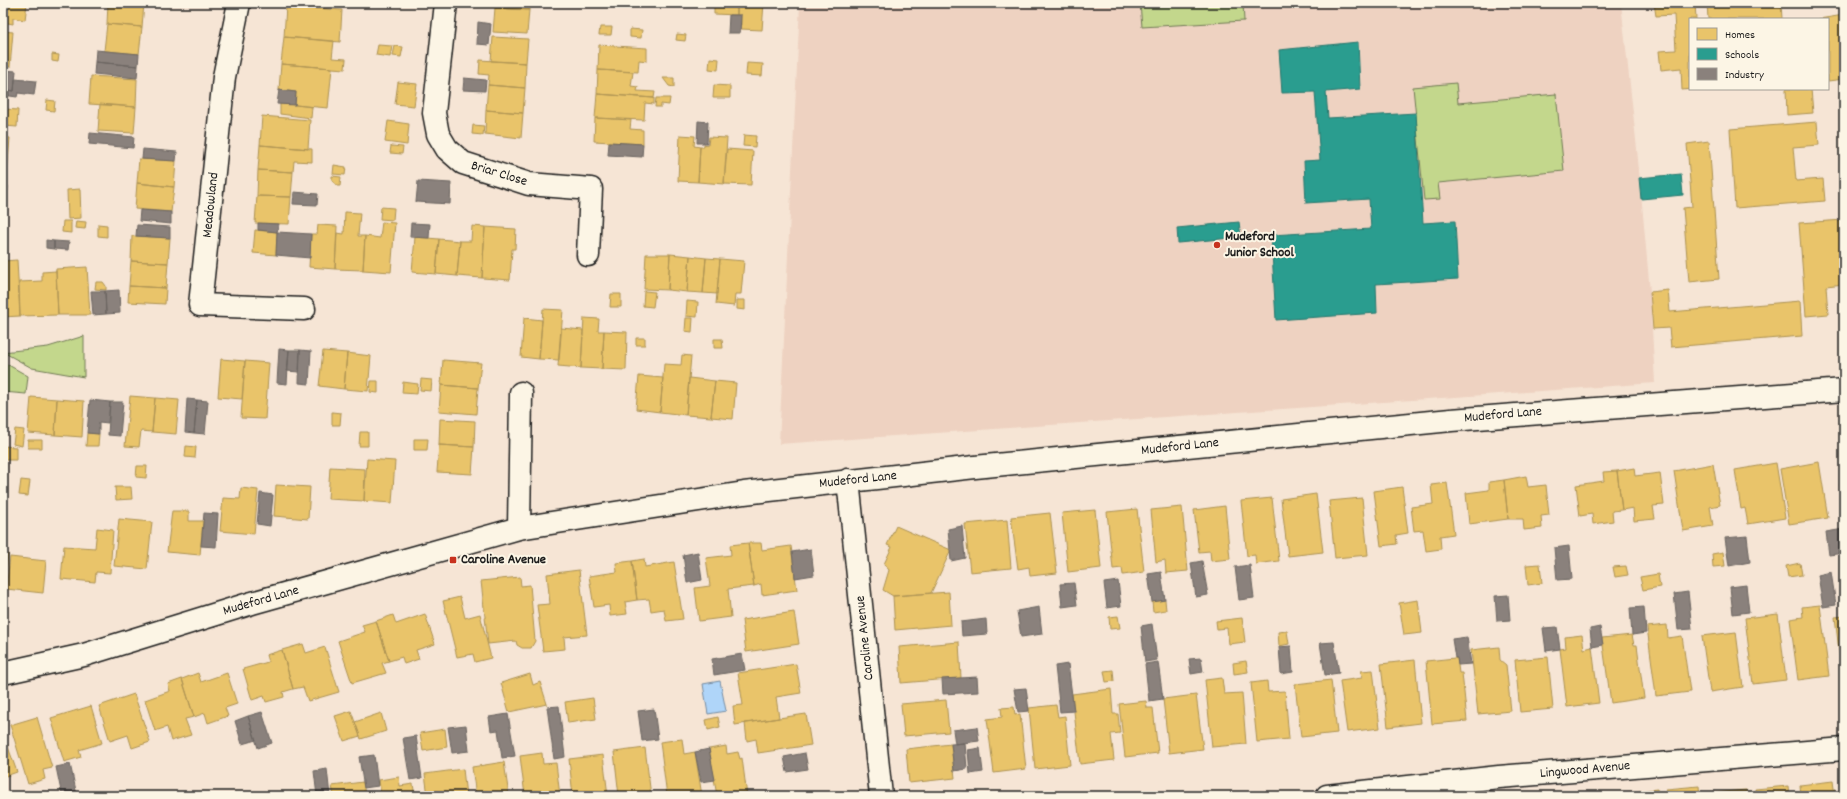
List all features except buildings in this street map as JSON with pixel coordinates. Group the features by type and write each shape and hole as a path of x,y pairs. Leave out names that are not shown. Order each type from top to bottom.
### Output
{"street":[{"name":"Meadowland","path":"239,3 224,77 200,305 304,309"},
{"name":"Briar Close","path":"446,3 434,113 438,134 447,149 463,163 530,184 591,189 588,255"},
{"name":"Mudeford Lane","path":"3,673 84,655 259,601 519,528 736,495 848,480 1443,420 1844,390"},
{"path":"519,528 521,392"},
{"name":"Caroline Avenue","path":"848,480 881,796"},
{"name":"Lingwood Avenue","path":"1327,796 1500,777 1844,749"}],"shaded area":[{"name":"Mudeford Junior School","path":"800,3 1621,3 1637,149 1650,292 1655,383 779,444"}],"green space":[{"path":"1140,3 1243,3 1244,21 1142,27"},
{"path":"1456,83 1458,103 1556,94 1564,171 1438,183 1440,199 1424,200 1413,87"},
{"path":"84,336 84,377 32,368 3,352 48,347"},
{"path":"3,362 28,376 26,394 3,392"}],"water":[{"path":"720,681 726,711 708,714 703,684"}],"place":[{"name":"Mudeford Junior School","path":"1217,245"},
{"name":"Caroline Avenue","path":"453,560"}]}
